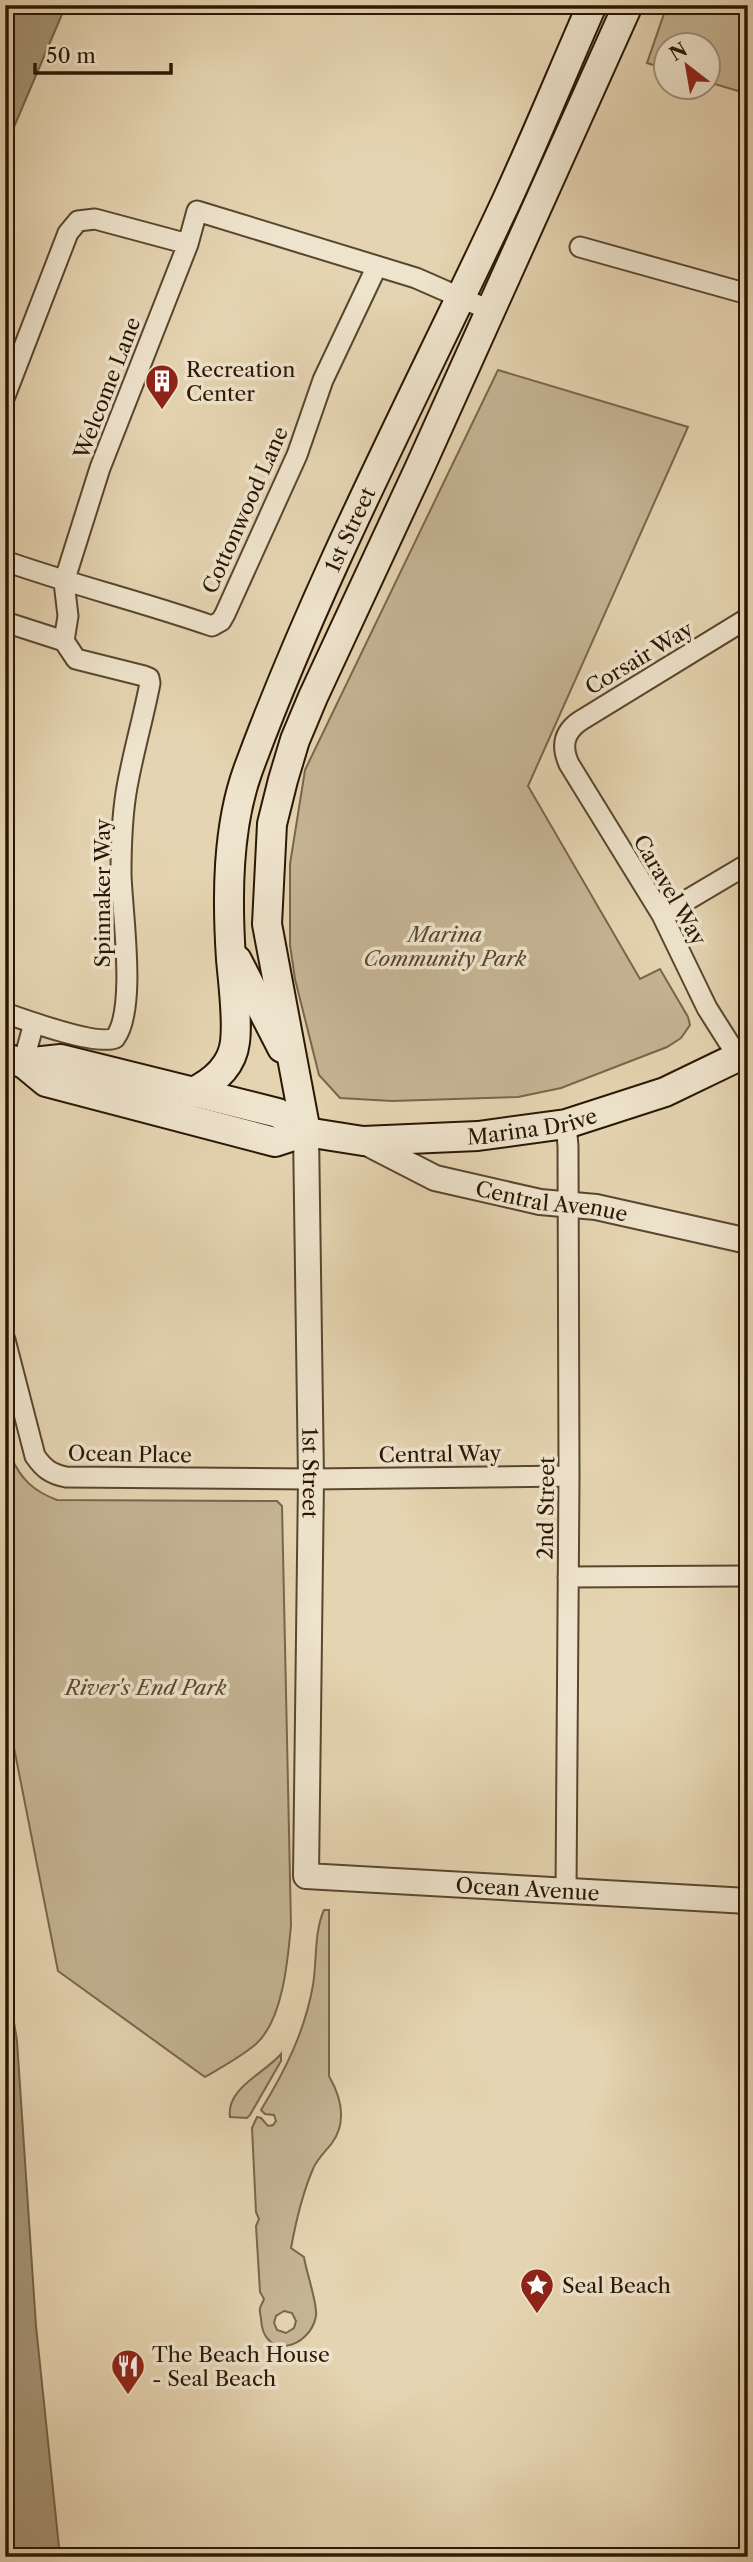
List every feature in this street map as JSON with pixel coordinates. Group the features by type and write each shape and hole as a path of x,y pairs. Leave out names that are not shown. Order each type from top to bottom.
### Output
{"main road":[{"name":"1st Street","path":"293,1070 230,944 232,850 247,772 349,531 507,200 592,5"},
{"name":"1st Street","path":"306,1132 267,924 272,824 283,780 295,740 313,697 628,5"},
{"path":"191,1093 210,1084 219,1076 228,1063 235,1043 230,944"},
{"name":"Marina Drive","path":"14,1060 61,1059 278,1113 306,1132 363,1141 478,1136 566,1124 665,1092 743,1054"},
{"name":"Marina Drive","path":"14,1060 46,1082 275,1142 306,1132"}],"street":[{"name":"Welcome Lane","path":"64,582 100,468 188,244 197,211 377,266"},
{"path":"5,396 68,233 78,221 95,219 188,244"},
{"path":"580,247 748,294"},
{"path":"377,266 416,278 489,310"},
{"name":"Cottonwood Lane","path":"5,561 64,582 143,603 212,626 221,621 297,455 323,380 377,266"},
{"path":"5,622 65,641 68,616 64,582"},
{"name":"Corsair Way","path":"564,745 572,727 580,721 748,618"},
{"name":"Spinnaker Way","path":"34,1023 108,1041 115,1038 119,1032 125,994 121,873 125,795 149,678 76,659 65,641"},
{"name":"Caravel Way","path":"564,745 569,764 662,915 707,1008 743,1054"},
{"path":"662,915 748,864"},
{"path":"5,1013 34,1023 14,1060"},
{"name":"2nd Street","path":"566,1124 569,1476 566,1892"},
{"name":"1st Street","path":"306,1132 311,1479 306,1876"},
{"name":"Central Avenue","path":"363,1141 435,1178 540,1202 596,1207 748,1241"},
{"name":"Ocean Place","path":"5,1340 35,1456 43,1468 53,1475 66,1478 311,1479"},
{"name":"Central Way","path":"311,1479 569,1476"},
{"path":"568,1577 748,1576"},
{"name":"Ocean Avenue","path":"306,1876 748,1901"}],"green space":[{"path":"667,5 748,5 748,94 722,86 722,32 658,32"},
{"path":"652,48 652,65 647,63"},
{"name":"Marina Community Park","path":"498,370 688,427 528,786 640,979 660,969 690,1025 681,1038 667,1047 561,1088 518,1097 392,1101 340,1098 319,1075 295,979 290,945 290,864 305,770"},
{"name":"River's End Park","path":"5,1457 11,1457 24,1478 41,1493 57,1500 277,1501 282,1506 291,1925 288,1955 278,2005 265,2033 244,2053 205,2077 58,1971 5,1702"},
{"path":"324,1910 329,1910 329,2076 337,2092 341,2118 337,2135 309,2178 291,2248 304,2257 316,2316 305,2336 287,2346 270,2341 264,2332 260,2312 264,2299 260,2292 256,2226 259,2219 256,2212 252,2128 257,2117 268,2126 276,2121 274,2115 265,2114 261,2110 286,2065 305,2018 313,1985","holes":["284,2311 292,2313 296,2321 294,2328 286,2333 277,2330 274,2323 276,2316"]},
{"path":"281,2054 281,2061 250,2115 247,2118 230,2117 230,2107 240,2089"}],"shaded area":[{"path":"5,5 66,5 5,148"},
{"path":"5,1966 17,2041 36,2326 60,2557 5,2557"}],"place":[{"name":"Recreation Center","path":"162,411"},
{"name":"Seal Beach","path":"537,2315"},
{"name":"The Beach House - Seal Beach","path":"128,2396"}]}
